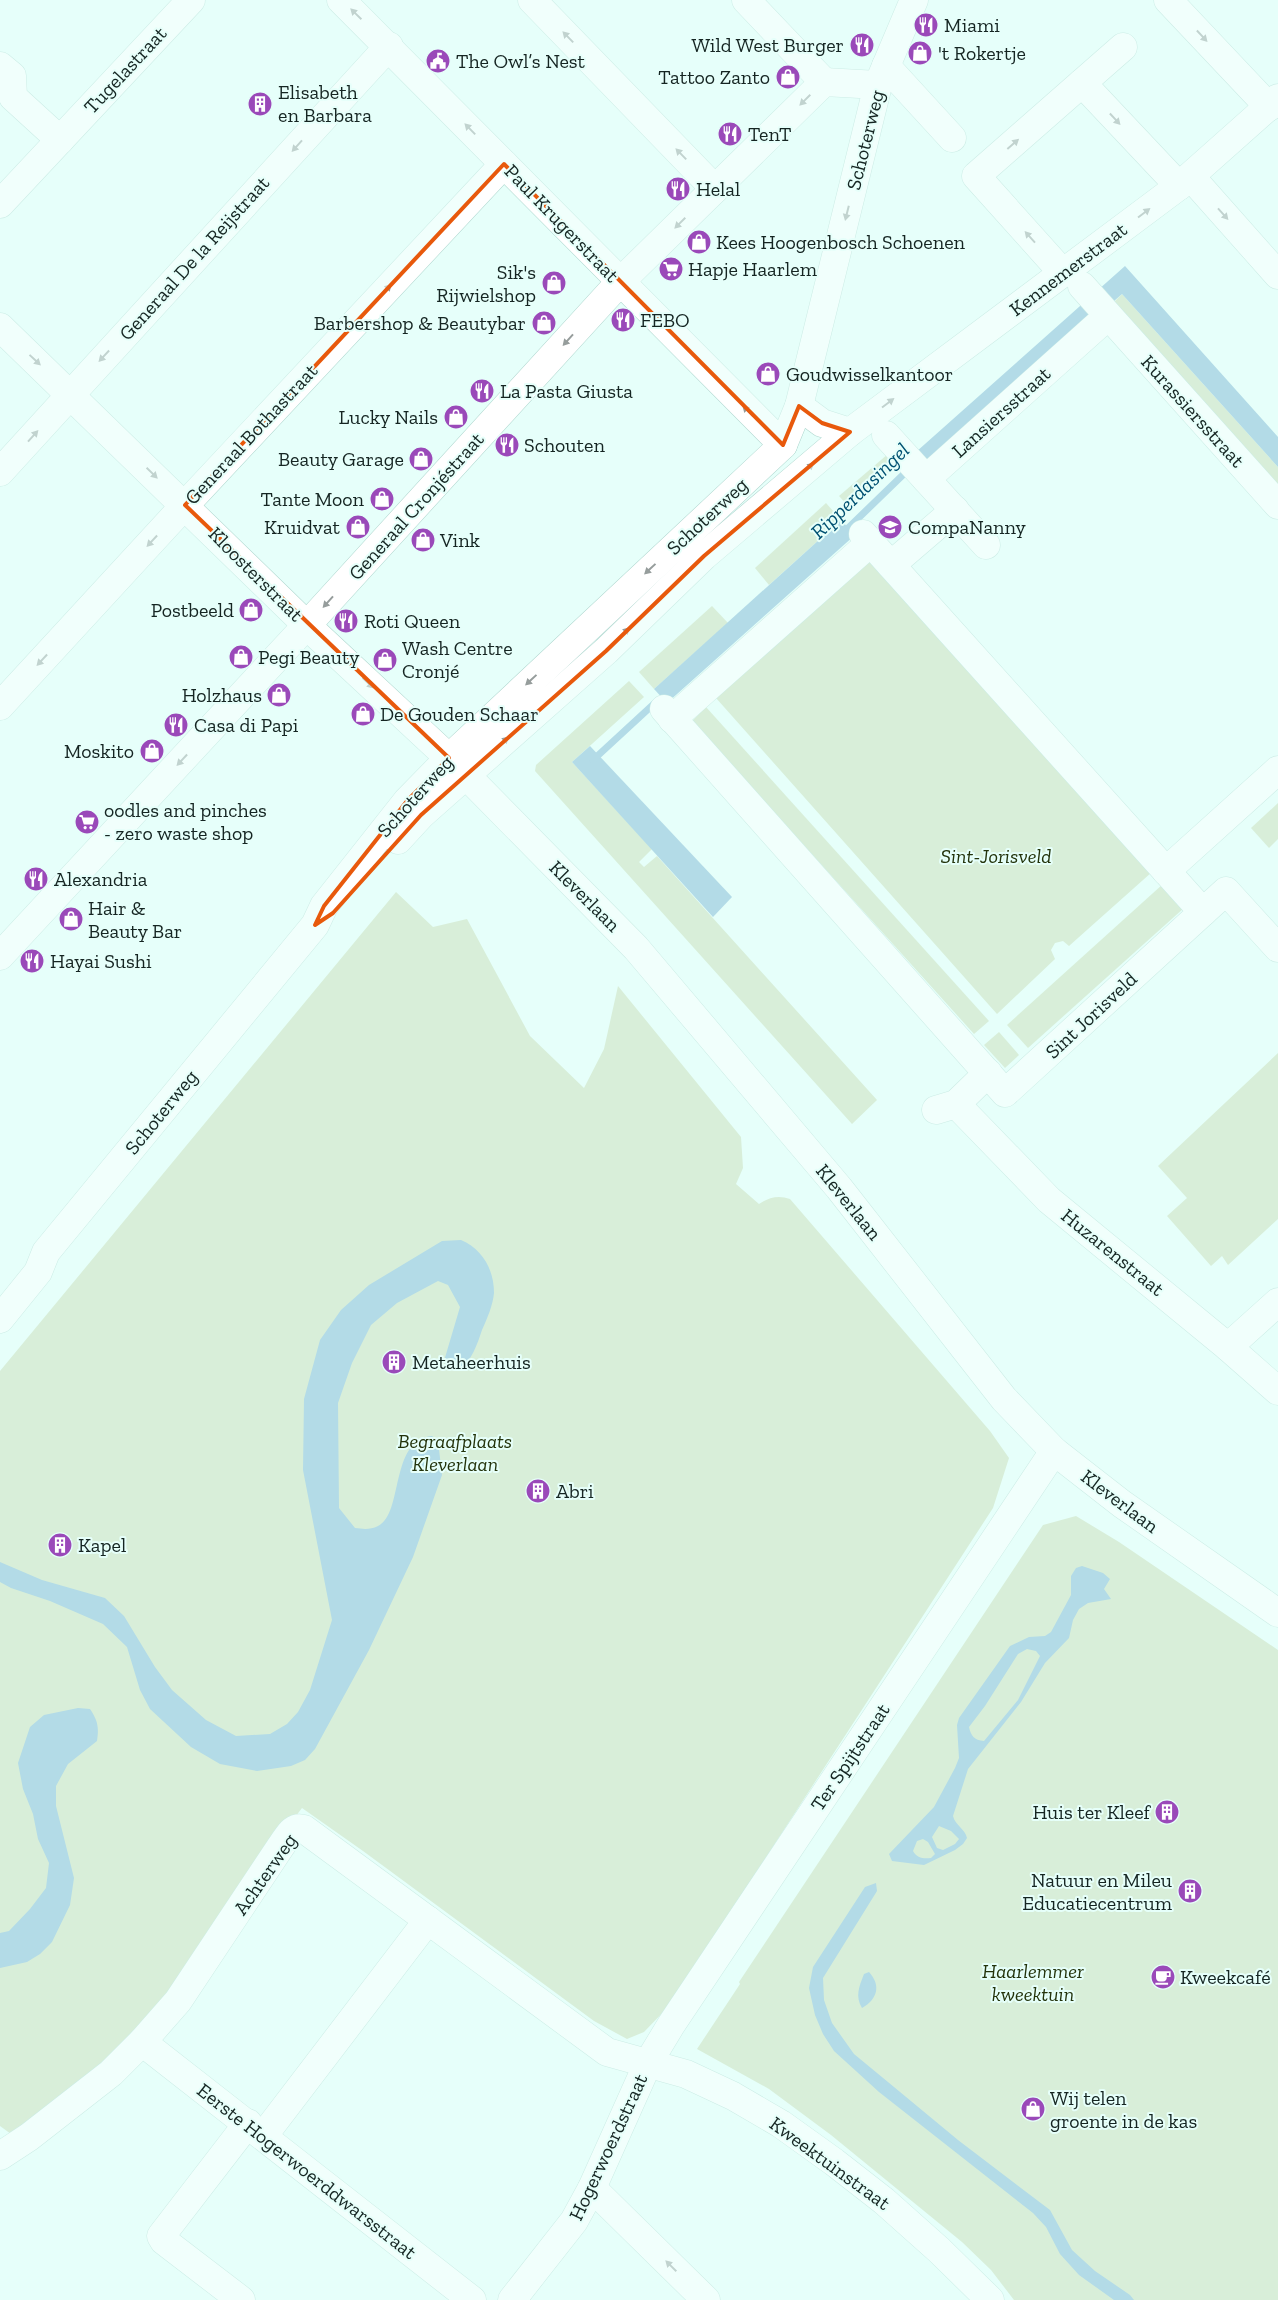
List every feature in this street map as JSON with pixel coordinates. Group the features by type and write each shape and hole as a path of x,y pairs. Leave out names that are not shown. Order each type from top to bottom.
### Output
{"street":[{"name":"Tugelastraat","path":"0,204 191,0"},
{"name":"Paul Krugerstraat","path":"341,0 389,46 783,445"},
{"path":"532,0 715,189"},
{"path":"746,0 824,82 882,75 952,138"},
{"name":"Schoterweg","path":"457,766 783,445 799,406 882,75 914,0"},
{"path":"1168,0 1273,102"},
{"name":"Generaal De la Reijstraat","path":"0,472 70,393 389,46"},
{"path":"1123,47 1082,84 1185,182 1278,275"},
{"path":"0,66 12,76 13,97 60,140"},
{"name":"Generaal Cronjéstraat","path":"0,956 307,625 620,282 824,82"},
{"name":"Kurassiersstraat","path":"1082,84 976,176 1108,316 1278,505"},
{"name":"Kennemerstraat","path":"850,432 1078,285 1185,182 1273,102"},
{"name":"Generaal Bothastraat","path":"0,706 504,164"},
{"name":"Lansiersstraat","path":"926,479 1108,316"},
{"name":"Kloosterstraat","path":"0,327 307,625 457,766"},
{"path":"799,406 822,423 850,432"},
{"name":"Schoterweg","path":"0,1319 38,1272 46,1252 315,925 330,898 407,802 457,766 606,650 704,556 850,432"},
{"path":"894,444 986,545"},
{"path":"704,556 775,477 783,445"},
{"path":"891,564 954,510"},
{"path":"988,1073 668,714 866,538 1203,912 1226,891 1278,948"},
{"name":"Kleverlaan","path":"457,766 636,948 838,1188 1004,1399 1054,1451 1122,1504 1278,1613"},
{"path":"1166,870 1278,770"},
{"name":"Sint Jorisveld","path":"988,1073 1005,1093 1203,912"},
{"name":"Huzarenstraat","path":"988,1073 946,1107 1049,1200 1228,1347 1278,1391"},
{"name":"Schoterweg","path":"0,1296 26,1264 46,1252"},
{"path":"1228,1347 1278,1302"},
{"name":"Ter Spijtstraat","path":"648,2063 1054,1451"},
{"name":"Achterweg","path":"0,2156 29,2137 110,2073 142,2042 178,2001 294,1829 299,1827 607,2052 648,2063"},
{"path":"241,2300 164,2241 161,2236 256,2129 428,1920"},
{"name":"Eerste Hogerwoerddwarsstraat","path":"142,2042 256,2129 472,2300"},
{"name":"Hogerwoerdstraat","path":"512,2300 574,2221 592,2188 648,2063"},
{"name":"Kweektuinstraat","path":"648,2063 686,2074 733,2096 781,2124 884,2201 939,2250 990,2300"},
{"path":"592,2188 706,2300"}],"highlighted area":[{"path":"504,164 783,445 799,406 822,423 850,432 704,556 606,651 421,815 333,913 315,925 324,906 407,801 449,758 185,505"}],"green space":[{"path":"1122,294 1278,467 1278,489 1112,304"},
{"path":"888,454 898,465 849,507 839,496"},
{"path":"826,503 841,520 769,585 755,568"},
{"name":"Sint-Jorisveld","path":"868,559 1152,872 1069,946 1063,941 1055,943 1051,950 1055,959 997,1014 716,698"},
{"path":"712,606 728,623 654,689 639,672"},
{"path":"629,681 644,697 572,762 652,849 639,862 644,867 657,856 877,1100 852,1124 535,771 536,765"},
{"path":"706,707 989,1021 974,1034 692,721"},
{"path":"1278,803 1278,839 1269,848 1251,828"},
{"path":"1163,884 1184,908 1028,1048 1007,1025"},
{"name":"Begraafplaats Kleverlaan","path":"396,892 433,927 467,919 530,1036 584,1088 604,1049 618,986 741,1137 743,1168 736,1184 759,1204 774,1197 790,1199 990,1431 1009,1458 993,1508 670,2005 644,2032 627,2039 594,2021 302,1808 264,1858 173,1999 117,2055 11,2134 0,2126 0,1371"},
{"path":"999,1032 1019,1055 1005,1068 984,1045"},
{"path":"1278,1053 1278,1219 1228,1265 1222,1256 1211,1266 1167,1216 1187,1198 1158,1166"},
{"name":"Haarlemmer kweektuin","path":"1076,1516 1119,1542 1278,1650 1278,2300 1014,2300 991,2270 962,2242 831,2135 769,2089 697,2049 740,1984 739,1982 1043,1525"}],"water":[{"path":"1125,266 1278,437 1278,467 1122,294 927,466 916,452"},
{"path":"841,520 855,535 667,703 654,689"},
{"path":"590,746 732,897 713,917 572,762"},
{"path":"461,1240 481,1254 492,1276 494,1293 488,1317 471,1357 459,1370 448,1369 444,1361 460,1307 448,1285 438,1281 397,1303 371,1325 352,1363 338,1403 339,1508 355,1528 372,1528 378,1526 386,1519 403,1463 409,1450 418,1441 432,1436 438,1441 442,1475 413,1557 369,1650 315,1749 305,1760 291,1766 257,1771 220,1764 191,1747 150,1709 140,1690 127,1647 103,1624 0,1582 0,1562 42,1580 105,1598 124,1616 155,1667 172,1690 206,1720 236,1736 270,1734 287,1724 298,1712 310,1690 332,1620 303,1470 304,1399 320,1340 341,1310 369,1285 442,1241"},
{"path":"1082,1566 1103,1573 1110,1579 1104,1589 1111,1599 1088,1603 1079,1609 1073,1620 1069,1638 1045,1663 1021,1702 968,1769 953,1816 967,1838 955,1850 924,1865 892,1861 889,1854 934,1807 955,1768 959,1758 957,1725 959,1718 1010,1646 1029,1637 1045,1636 1051,1632 1071,1595 1071,1576 1076,1568","holes":["1027,1649 1036,1651 1040,1656 1018,1700 984,1741 975,1739 969,1727 985,1706 1018,1654","939,1826 951,1831 959,1839 955,1844 943,1850 937,1848 932,1837","923,1839 928,1842 935,1854 931,1858 920,1858 913,1851 917,1841"]},
{"path":"78,1708 90,1709 96,1721 98,1732 97,1741 68,1764 56,1786 56,1806 74,1878 70,1905 52,1942 40,1954 27,1962 0,1968 0,1933 9,1931 30,1909 46,1888 49,1863 38,1839 33,1814 23,1789 18,1763 30,1727 44,1715"},
{"path":"876,1883 877,1891 823,1978 824,2000 832,2023 854,2054 958,2140 1050,2210 1072,2250 1095,2271 1130,2295 1134,2300 1114,2300 1079,2275 1060,2254 1046,2227 1033,2213 879,2092 834,2051 823,2034 815,2015 809,1988 813,1967 865,1887"},
{"path":"869,1972 875,1982 876,1992 872,2000 862,2008 859,1991 864,1974"}],"waterway":[{"name":"Ripperdasingel","path":"843,533 909,469"},
{"name":"Ripperdasingel","path":"593,760 657,701"}],"place":[{"name":"Miami","path":"926,25"},
{"name":"Wild West Burger","path":"862,45"},
{"name":"'t Rokertje","path":"920,53"},
{"name":"The Owl’s Nest","path":"438,61"},
{"name":"Tattoo Zanto","path":"788,77"},
{"name":"Elisabeth en Barbara","path":"260,104"},
{"name":"TenT","path":"730,134"},
{"name":"Helal","path":"678,189"},
{"name":"Kees Hoogenbosch Schoenen","path":"699,242"},
{"name":"Hapje Haarlem","path":"671,269"},
{"name":"Sik's Rijwielshop","path":"554,283"},
{"name":"FEBO","path":"623,320"},
{"name":"Barbershop & Beautybar","path":"544,323"},
{"name":"Goudwisselkantoor","path":"768,374"},
{"name":"La Pasta Giusta","path":"482,391"},
{"name":"Lucky Nails","path":"456,417"},
{"name":"Schouten","path":"507,445"},
{"name":"Beauty Garage","path":"421,459"},
{"name":"Tante Moon","path":"382,499"},
{"name":"Kruidvat","path":"358,527"},
{"name":"CompaNanny","path":"890,527"},
{"name":"Vink","path":"423,540"},
{"name":"Postbeeld","path":"251,610"},
{"name":"Roti Queen","path":"346,621"},
{"name":"Pegi Beauty","path":"241,657"},
{"name":"Wash Centre Cronjé","path":"385,660"},
{"name":"Holzhaus","path":"279,695"},
{"name":"De Gouden Schaar","path":"363,714"},
{"name":"Casa di Papi","path":"176,725"},
{"name":"Moskito","path":"152,751"},
{"name":"oodles and pinches - zero waste shop","path":"87,822"},
{"name":"Alexandria","path":"36,879"},
{"name":"Hair & Beauty Bar","path":"71,919"},
{"name":"Hayai Sushi","path":"32,961"},
{"name":"Metaheerhuis","path":"394,1362"},
{"name":"Abri","path":"538,1491"},
{"name":"Kapel","path":"60,1545"},
{"name":"Huis ter Kleef","path":"1167,1812"},
{"name":"Natuur en Mileu Educatiecentrum","path":"1190,1891"},
{"name":"Kweekcafé","path":"1163,1977"},
{"name":"Wij telen groente in de kas","path":"1033,2109"}]}
